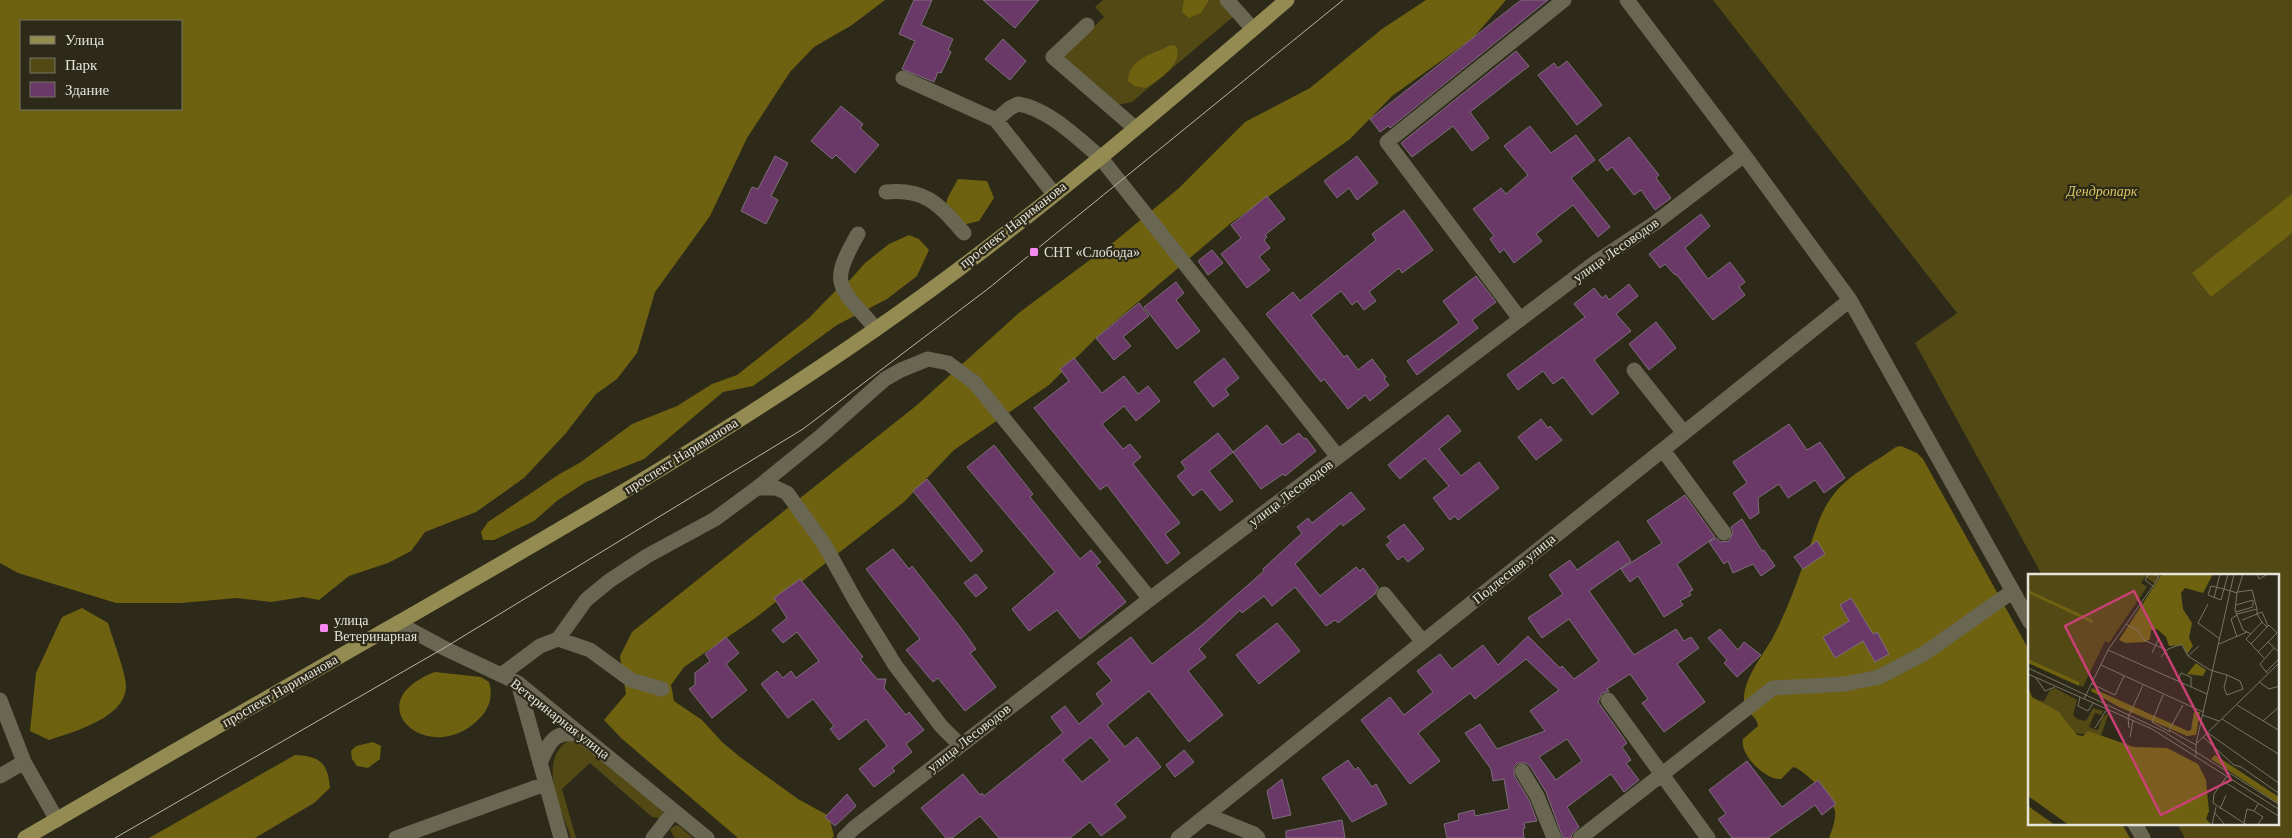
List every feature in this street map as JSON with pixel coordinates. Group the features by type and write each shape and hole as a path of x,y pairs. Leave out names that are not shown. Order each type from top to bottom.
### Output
{"main road":[{"name":"проспект Нариманова","path":"25,838 674,462 876,329 1054,194 1287,0"}],"street":[{"path":"1227,0 1252,29"},
{"path":"1520,319 1386,142 1564,0"},
{"path":"1627,0 1850,300 2028,618"},
{"path":"1087,25 1053,57 1135,128"},
{"path":"903,78 996,120 1054,194"},
{"path":"996,120 1018,104 1029,107 1052,120 1100,157 1338,457"},
{"name":"улица Лесоводов","path":"844,838 854,828 960,745 1150,599 1596,262 1655,223 1744,155"},
{"path":"886,192 901,190 917,192 938,204 964,233"},
{"path":"858,234 844,258 840,268 839,279 843,289 876,329"},
{"name":"Подлесная улица","path":"1178,838 1850,300"},
{"path":"501,675 540,646 558,639 586,600 609,581 647,556 715,519 821,436 885,379 928,359 948,363 975,383 1014,435 1150,599"},
{"path":"1634,370 1684,433"},
{"path":"1663,450 1724,533"},
{"path":"757,488 776,488 787,493 824,544 894,665 941,726 960,745"},
{"path":"1580,838 1773,688 1845,684 1879,676 1925,653 2013,591"},
{"path":"1384,594 1423,642"},
{"name":"Ветеринарная улица","path":"398,623 518,683 707,838"},
{"path":"558,639 590,650 631,680 662,689"},
{"path":"518,683 561,838"},
{"path":"0,700 24,762 57,820"},
{"path":"1608,700 1708,838"},
{"path":"540,762 547,746 556,737 566,732 581,735"},
{"path":"0,776 24,762"},
{"path":"1522,771 1537,796 1554,838"},
{"path":"396,838 546,784"},
{"path":"653,838 674,811"},
{"path":"1207,815 1254,834 1258,838"},
{"path":"2137,826 2143,838"}],"green space":[{"path":"1103,0 1222,0 1234,16 1132,102 1117,105 1066,66 1064,55 1104,17 1095,7"},
{"name":"Дендропарк","path":"1713,0 2292,0 2292,838 2185,838 2178,826 2280,826 2280,574 2041,574 1915,343 1957,313"},
{"path":"572,739 576,739 662,808 663,814 660,818 652,817 590,763 562,789 576,838 571,838 557,799 553,771 555,758 561,747"},
{"path":"678,825 693,838 675,838 670,830"}],"shaded area":[{"path":"0,0 885,0 852,25 814,47 790,72 747,138 710,216 655,292 637,353 617,379 596,394 566,433 524,478 476,512 425,532 411,551 388,563 349,576 319,600 303,597 271,602 237,598 181,603 116,603 18,573 0,563"},
{"path":"1184,0 1209,0 1201,13 1189,18 1182,12"},
{"path":"1426,0 1506,0 1473,38 1392,96 1350,139 1231,223 1097,337 1049,385 954,450 904,502 754,619 684,667 671,685 674,701 702,720 722,742 740,757 798,799 829,816 834,836 832,838 738,838 621,738 604,720 626,694 620,656 632,632 917,405 1020,312 1114,242 1179,188 1245,122 1310,88 1382,29"},
{"path":"1171,45 1176,46 1178,52 1169,71 1145,88 1134,86 1128,81 1129,73 1137,62"},
{"path":"958,179 987,181 994,198 979,221 950,228 942,218 948,197"},
{"path":"2292,194 2292,233 2211,297 2192,273"},
{"path":"909,235 919,239 929,250 917,276 887,299 837,325 753,386 723,392 644,459 586,482 558,500 534,521 494,540 483,540 481,532 488,522 558,475 581,462 632,424 677,406 712,384 737,375 809,318 842,284 850,280 865,263 889,244"},
{"path":"1901,446 1917,453 1923,459 2028,648 2028,826 2123,826 2130,838 1829,838 1835,811 1829,799 1817,785 1804,773 1793,767 1781,779 1768,776 1749,759 1745,752 1743,739 1758,726 1756,719 1746,709 1744,701 1747,685 1754,668 1783,618 1824,510 1831,498 1845,482 1896,447"},
{"path":"82,608 108,623 125,680 124,697 117,707 96,722 49,740 30,731 36,673 62,617"},
{"path":"435,672 481,677 489,682 491,696 487,709 481,717 461,732 441,737 423,735 408,726 400,714 401,700 411,685"},
{"path":"373,742 381,746 380,759 368,768 357,766 352,759 351,751 356,746"},
{"path":"295,755 311,757 321,762 327,772 330,788 314,803 255,838 149,838"}],"building":[{"path":"914,0 932,0 921,25 953,39 948,50 951,52 941,73 938,72 934,82 902,69 915,41 899,34"},
{"path":"983,0 1039,0 1015,28"},
{"path":"1521,0 1548,0 1390,128 1388,126 1380,132 1370,119"},
{"path":"1003,39 1026,61 1010,80 985,59"},
{"path":"1516,51 1529,66 1470,112 1489,138 1472,151 1453,126 1412,157 1401,143"},
{"path":"1567,61 1602,105 1577,125 1538,75 1554,63 1558,68"},
{"path":"841,106 863,124 860,128 879,145 855,173 836,155 832,159 811,141"},
{"path":"1530,126 1551,153 1576,135 1595,160 1571,178 1610,227 1598,237 1573,205 1536,234 1542,241 1514,263 1504,249 1500,253 1490,239 1494,236 1473,209 1501,188 1506,194 1528,175 1504,146"},
{"path":"1629,137 1659,175 1656,178 1671,198 1655,210 1641,190 1634,195 1612,167 1607,171 1599,160"},
{"path":"775,156 788,163 771,196 778,200 766,224 741,211 752,187 758,189"},
{"path":"1357,156 1378,183 1357,200 1349,188 1337,198 1324,181"},
{"path":"1267,196 1285,219 1265,235 1267,237 1264,240 1270,248 1259,257 1270,270 1247,288 1221,254 1241,238 1231,225"},
{"path":"1404,210 1433,250 1402,273 1399,268 1369,292 1376,301 1364,310 1357,301 1352,305 1341,291 1311,315 1344,357 1347,355 1358,370 1372,359 1386,377 1384,379 1389,385 1370,401 1365,395 1348,409 1324,379 1321,382 1266,314 1293,292 1300,301 1376,240 1372,234"},
{"path":"1701,214 1710,226 1685,248 1708,279 1730,262 1745,282 1739,287 1745,295 1713,320 1676,274 1665,264 1660,268 1649,254"},
{"path":"1212,250 1223,263 1208,275 1198,261"},
{"path":"1476,276 1496,302 1472,320 1478,328 1417,375 1407,361 1459,323 1443,301"},
{"path":"1176,282 1184,293 1176,300 1200,331 1177,349 1144,307"},
{"path":"1629,284 1638,296 1616,314 1631,331 1594,360 1619,393 1592,415 1563,377 1553,384 1543,371 1518,390 1507,375 1585,317 1574,304 1594,288 1602,298 1606,295 1609,300"},
{"path":"1139,303 1149,316 1123,337 1131,346 1114,360 1096,338"},
{"path":"1656,322 1676,348 1649,370 1629,344"},
{"path":"1074,358 1102,393 1124,376 1138,394 1148,386 1160,401 1136,421 1124,406 1102,424 1123,449 1130,444 1141,457 1133,464 1180,523 1165,534 1180,553 1167,564 1107,485 1100,490 1034,408 1069,381 1060,369"},
{"path":"1224,358 1239,378 1225,389 1229,395 1213,407 1194,382"},
{"path":"1448,415 1461,431 1439,449 1461,476 1479,462 1499,488 1458,520 1455,516 1450,520 1433,498 1449,486 1425,458 1400,479 1388,465"},
{"path":"1541,419 1562,440 1536,460 1518,437"},
{"path":"1789,424 1807,450 1820,442 1845,478 1824,493 1815,480 1788,498 1779,484 1758,498 1759,513 1750,519 1733,493 1747,483 1733,462"},
{"path":"1267,425 1282,445 1299,433 1304,439 1306,438 1316,451 1285,476 1283,474 1261,489 1233,452"},
{"path":"1218,433 1233,452 1209,471 1233,501 1220,511 1202,489 1193,496 1177,476 1186,469 1181,462"},
{"path":"994,445 1033,494 1030,497 1080,559 1091,550 1101,562 1096,565 1126,602 1080,639 1057,610 1029,631 1012,609 1055,572 967,467"},
{"path":"927,479 983,551 971,562 913,491"},
{"path":"1351,492 1365,509 1343,526 1341,523 1295,564 1320,596 1356,567 1360,571 1363,568 1378,587 1375,594 1338,623 1335,620 1326,626 1295,587 1272,606 1264,596 1242,613 1240,610 1199,649 1206,657 1188,671 1223,715 1189,742 1149,691 1107,725 1125,747 1137,737 1161,767 1115,804 1126,817 1101,836 1090,822 1070,838 999,838 980,816 952,838 946,838 921,808 963,774 980,795 982,793 984,796 1063,733 1051,717 1065,706 1079,724 1103,704 1096,694 1112,681 1097,663 1131,637 1152,664 1202,625 1264,571 1263,569 1302,533 1297,527 1308,518 1312,523","holes":["1091,737 1110,760 1082,782 1063,760"]},
{"path":"1685,495 1715,537 1677,564 1693,590 1689,592 1691,595 1680,601 1683,605 1664,617 1638,576 1630,582 1621,569 1662,543 1647,521"},
{"path":"1742,519 1762,551 1764,550 1775,566 1761,576 1753,564 1733,573 1728,561 1724,564 1709,542 1716,538 1721,542 1729,541 1733,532 1731,527"},
{"path":"1404,524 1424,549 1408,562 1403,556 1398,560 1386,545 1391,541 1387,537"},
{"path":"1618,541 1631,561 1589,591 1634,655 1676,629 1684,641 1691,637 1699,648 1677,664 1705,702 1664,732 1642,703 1648,699 1630,674 1607,689 1609,691 1602,693 1598,702 1627,743 1622,747 1631,760 1626,763 1639,780 1624,792 1611,774 1567,807 1579,827 1572,834 1571,838 1563,838 1546,792 1530,766 1526,763 1518,763 1514,767 1514,775 1529,800 1537,821 1524,823 1524,838 1447,838 1444,824 1459,820 1458,814 1474,810 1475,816 1509,809 1504,779 1493,781 1491,769 1465,733 1480,724 1497,749 1545,731 1530,711 1559,690 1526,659 1475,699 1470,693 1418,733 1440,761 1410,784 1361,720 1390,697 1404,715 1433,692 1417,671 1440,654 1452,669 1483,645 1498,665 1528,636 1560,668 1562,666 1574,679 1599,661 1569,619 1542,638 1528,618 1563,594 1549,575 1570,560 1577,570","holes":["1567,739 1582,761 1556,780 1539,757"]},
{"path":"1817,541 1825,554 1803,569 1794,557"},
{"path":"893,549 909,569 912,566 961,628 976,649 970,653 996,687 965,711 938,678 933,682 906,650 920,639 866,569"},
{"path":"976,574 987,588 976,597 964,583"},
{"path":"800,579 863,657 860,659 877,679 886,679 884,688 906,715 909,712 924,730 906,744 912,752 892,768 895,771 874,787 859,769 887,746 866,719 839,740 830,729 834,726 813,699 788,718 761,684 777,671 783,678 791,671 796,678 819,661 797,632 783,643 772,630 787,618 774,598"},
{"path":"1851,598 1873,634 1877,632 1889,654 1875,662 1863,641 1835,658 1823,637 1849,621 1840,605"},
{"path":"1277,623 1300,651 1259,684 1236,655"},
{"path":"1720,629 1738,650 1744,642 1761,655 1737,677 1724,663 1727,660 1708,638"},
{"path":"726,637 739,653 726,664 747,690 712,718 689,689 695,685 695,673 710,661 705,654"},
{"path":"1184,750 1194,762 1175,777 1166,765"},
{"path":"1348,760 1355,770 1358,767 1372,787 1376,784 1387,804 1352,822 1322,778"},
{"path":"1747,761 1782,807 1818,780 1836,804 1822,815 1815,805 1768,838 1732,838 1718,819 1726,814 1709,790"},
{"path":"1282,779 1291,815 1273,819 1267,791"},
{"path":"847,794 856,806 835,826 825,817"},
{"path":"1342,820 1345,838 1286,838 1286,831"}],"tram line":[{"path":"115,838 444,648 803,429 989,288 1343,0"}],"place":[{"name":"СНТ «Слобода»","path":"1034,252"},
{"name":"улица Ветеринарная","path":"324,628"}]}
